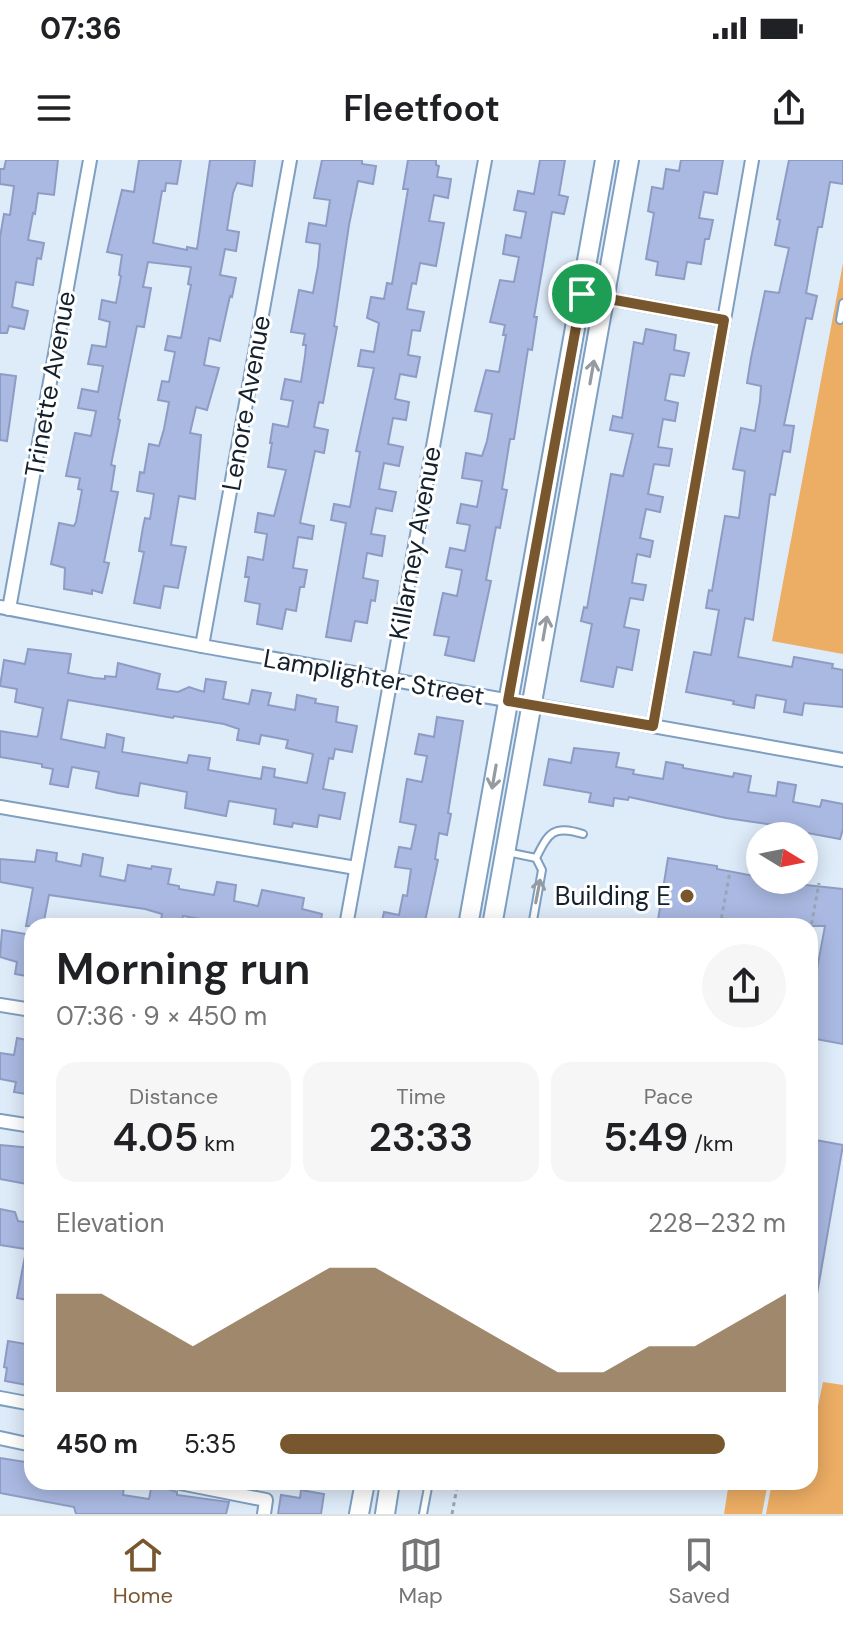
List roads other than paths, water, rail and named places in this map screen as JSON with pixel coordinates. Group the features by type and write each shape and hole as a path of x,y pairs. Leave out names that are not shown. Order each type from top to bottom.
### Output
{"main road":[{"path":"469,918 605,160"},
{"path":"493,918 629,160"},
{"path":"359,1514 364,1490"},
{"path":"385,1514 389,1490"}],"street":[{"name":"Trinette Avenue","path":"4,608 90,160"},
{"name":"Lenore Avenue","path":"202,646 290,160"},
{"name":"Killarney Avenue","path":"347,918 485,160"},
{"path":"653,726 752,160"},
{"path":"582,294 724,320"},
{"name":"Lamplighter Street","path":"4,608 843,760"},
{"path":"0,807 356,868"},
{"path":"0,1005 24,1009"},
{"path":"0,1121 24,1125"},
{"path":"0,1398 24,1402"},
{"path":"0,1438 24,1443"},
{"path":"215,1490 266,1500 264,1514"}],"lane":[{"path":"840,320 843,303"},
{"path":"536,858 549,834 557,830 583,834"},
{"path":"505,852 536,858"},
{"path":"533,918 542,870 536,858"},
{"path":"423,1514 428,1490"}],"place":[{"name":"Building E","path":"687,896"}]}
